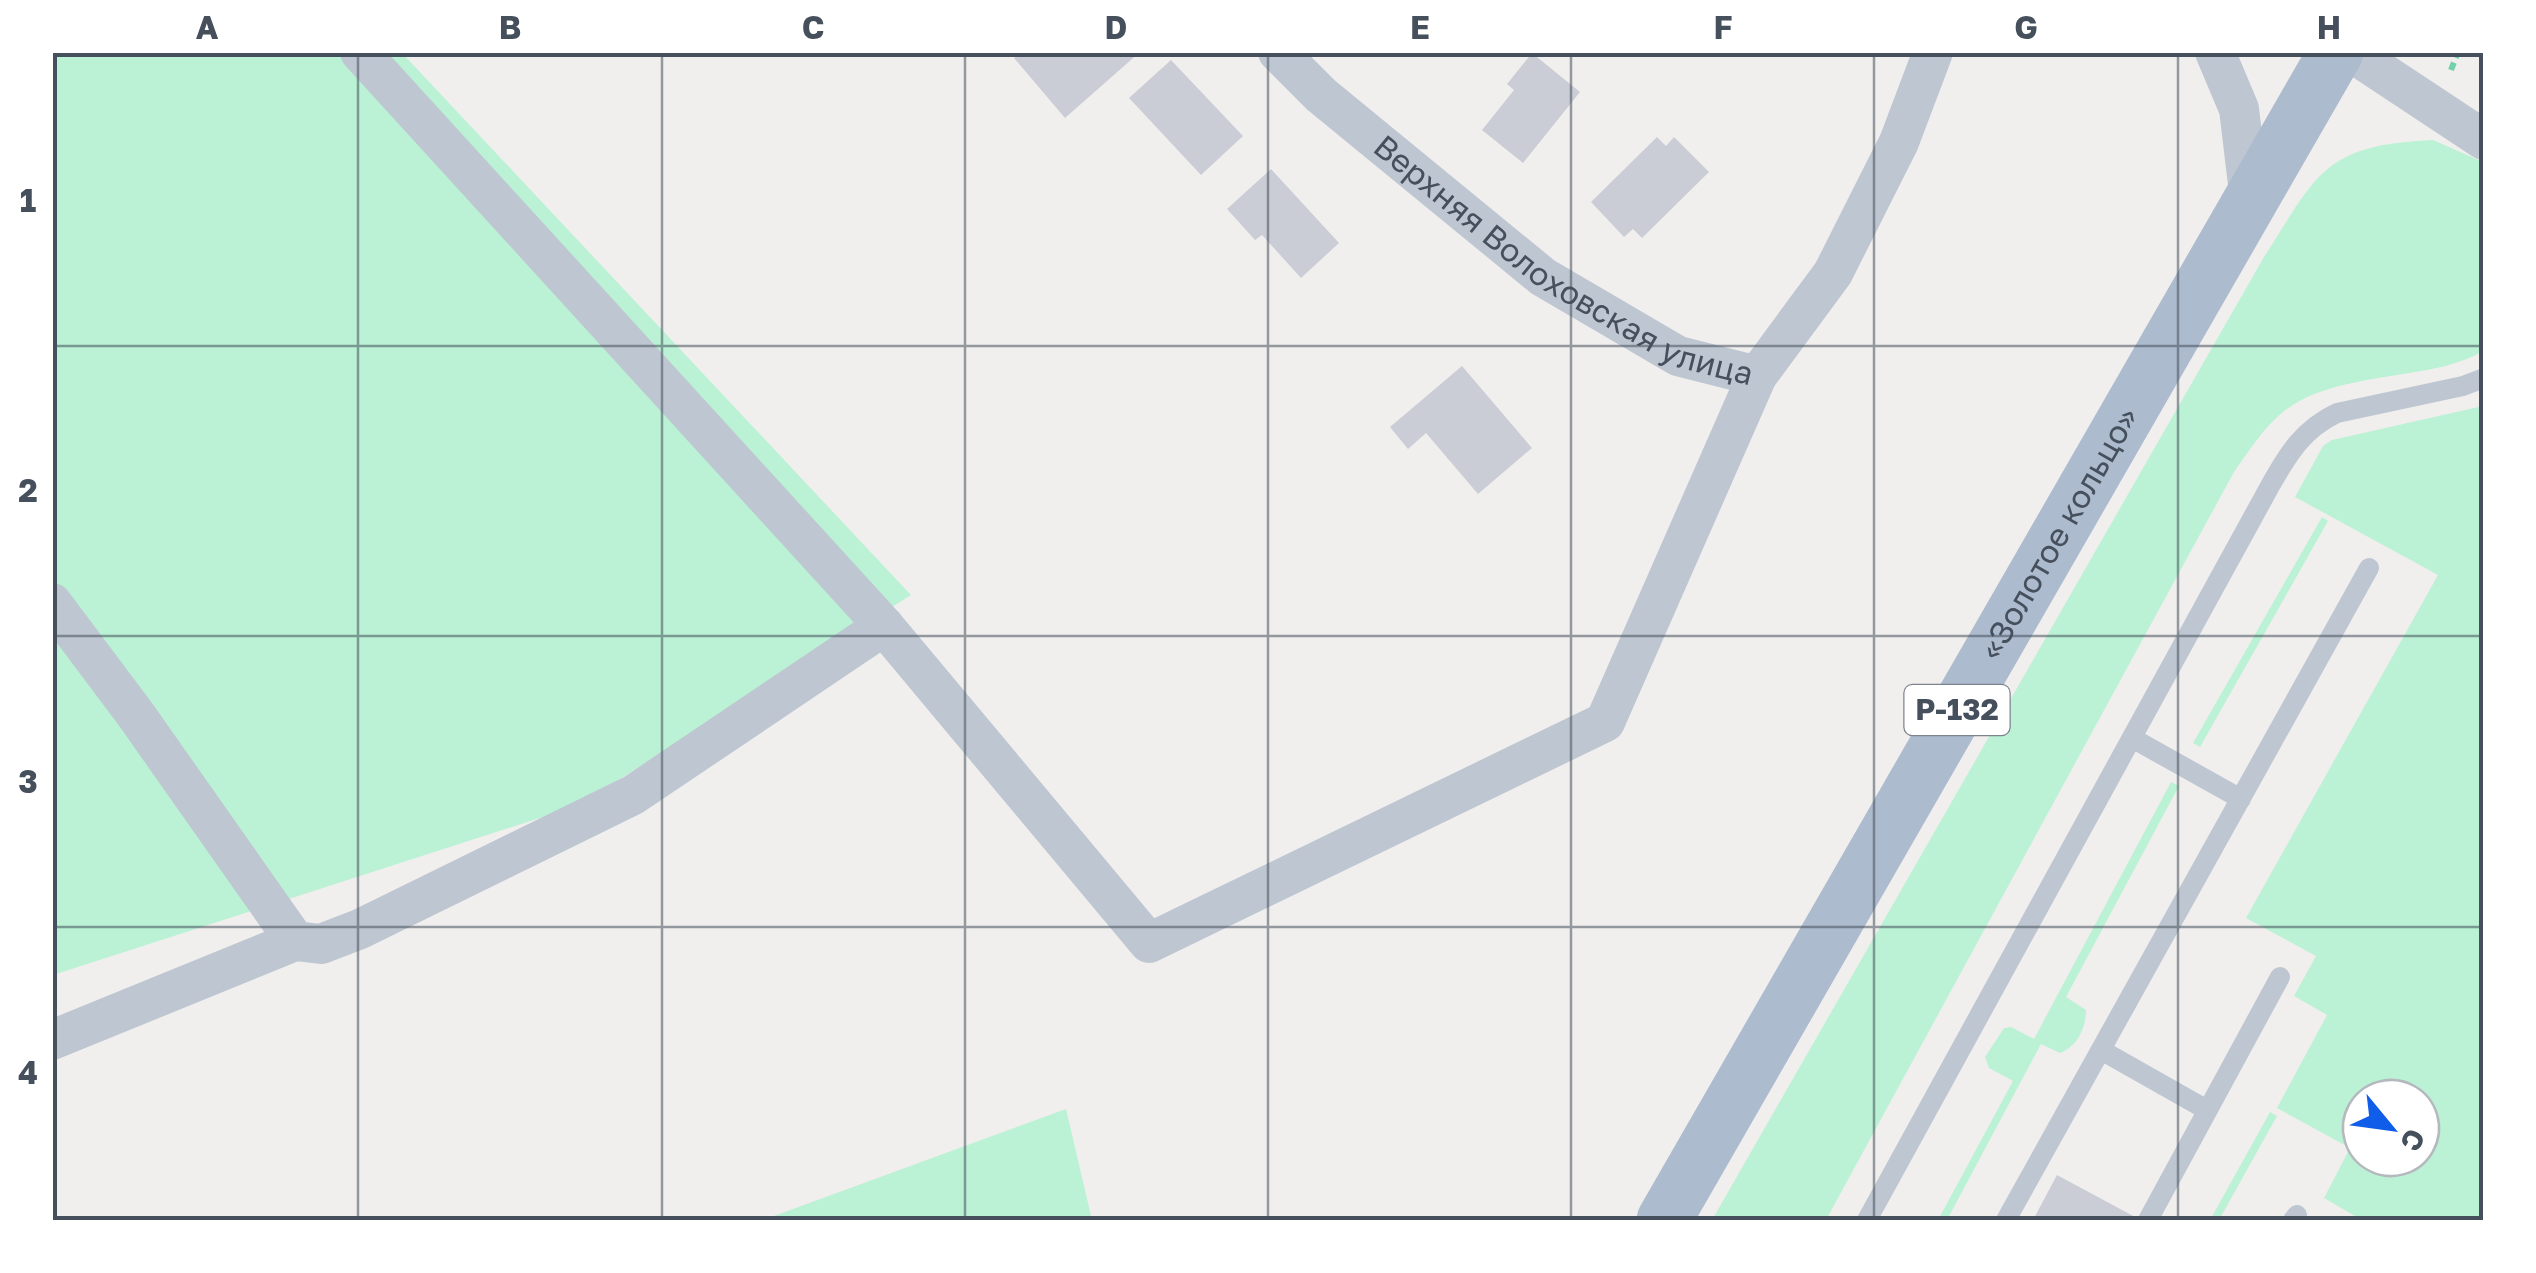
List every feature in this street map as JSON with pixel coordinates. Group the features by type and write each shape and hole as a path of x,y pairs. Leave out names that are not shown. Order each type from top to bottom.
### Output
{"main road":[{"name":"«Золотое кольцо»","path":"1664,1220 2336,52"}],"street":[{"path":"360,52 884,626 1149,943 1605,722 1758,376"},
{"name":"Верхняя Волоховская улица","path":"1278,52 1322,94 1543,277 1678,356 1758,376 1833,273 1899,142 1933,52"},
{"path":"2215,52 2239,109 2250,201"},
{"path":"2351,52 2481,126"},
{"path":"52,604 136,715 294,941"},
{"path":"52,1040 294,941 321,944 360,930 633,795 884,626"}],"lane":[{"path":"1867,1220 2270,486 2306,431 2337,412 2463,386 2484,378"},
{"path":"2006,1220 2369,568"},
{"path":"2132,738 2241,799"},
{"path":"2148,1220 2280,977"},
{"path":"2101,1050 2207,1110"}],"green space":[{"path":"52,53 402,53 911,595 577,806 53,975"},
{"path":"2433,140 2483,162 2483,351 2428,370 2327,390 2296,403 2269,425 2234,472 1826,1220 1712,1220 2298,204 2312,184 2346,157 2397,143"},
{"path":"2483,406 2483,1220 2353,1220 2355,1216 2324,1198 2341,1165 2341,1178 2441,1178 2441,1078 2341,1078 2341,1143 2277,1108 2327,1015 2294,996 2316,956 2246,918 2438,575 2295,497 2323,446 2332,440"},
{"path":"2322,517 2328,521 2200,747 2193,743"},
{"path":"2171,782 2179,786 2066,997 2086,1010 2079,1036 2060,1053 2041,1044 1947,1220 1938,1220 2013,1081 1989,1068 1985,1057 2004,1028 2011,1027 2034,1039"},
{"path":"1066,1109 1092,1220 763,1220"},
{"path":"2270,1112 2277,1116 2219,1220 2210,1220"}],"building":[{"path":"1021,52 1140,52 1065,118 1014,58"},
{"path":"1532,53 1580,92 1523,163 1482,130 1514,90 1507,84"},
{"path":"1171,60 1243,136 1201,175 1129,98"},
{"path":"1657,137 1666,146 1674,137 1709,172 1642,238 1633,229 1624,237 1591,202"},
{"path":"1271,169 1339,243 1301,278 1262,235 1255,240 1227,209"},
{"path":"1462,366 1532,448 1478,494 1426,433 1408,449 1390,427"},
{"path":"2057,1175 2137,1218 2136,1220 2033,1220"}]}
